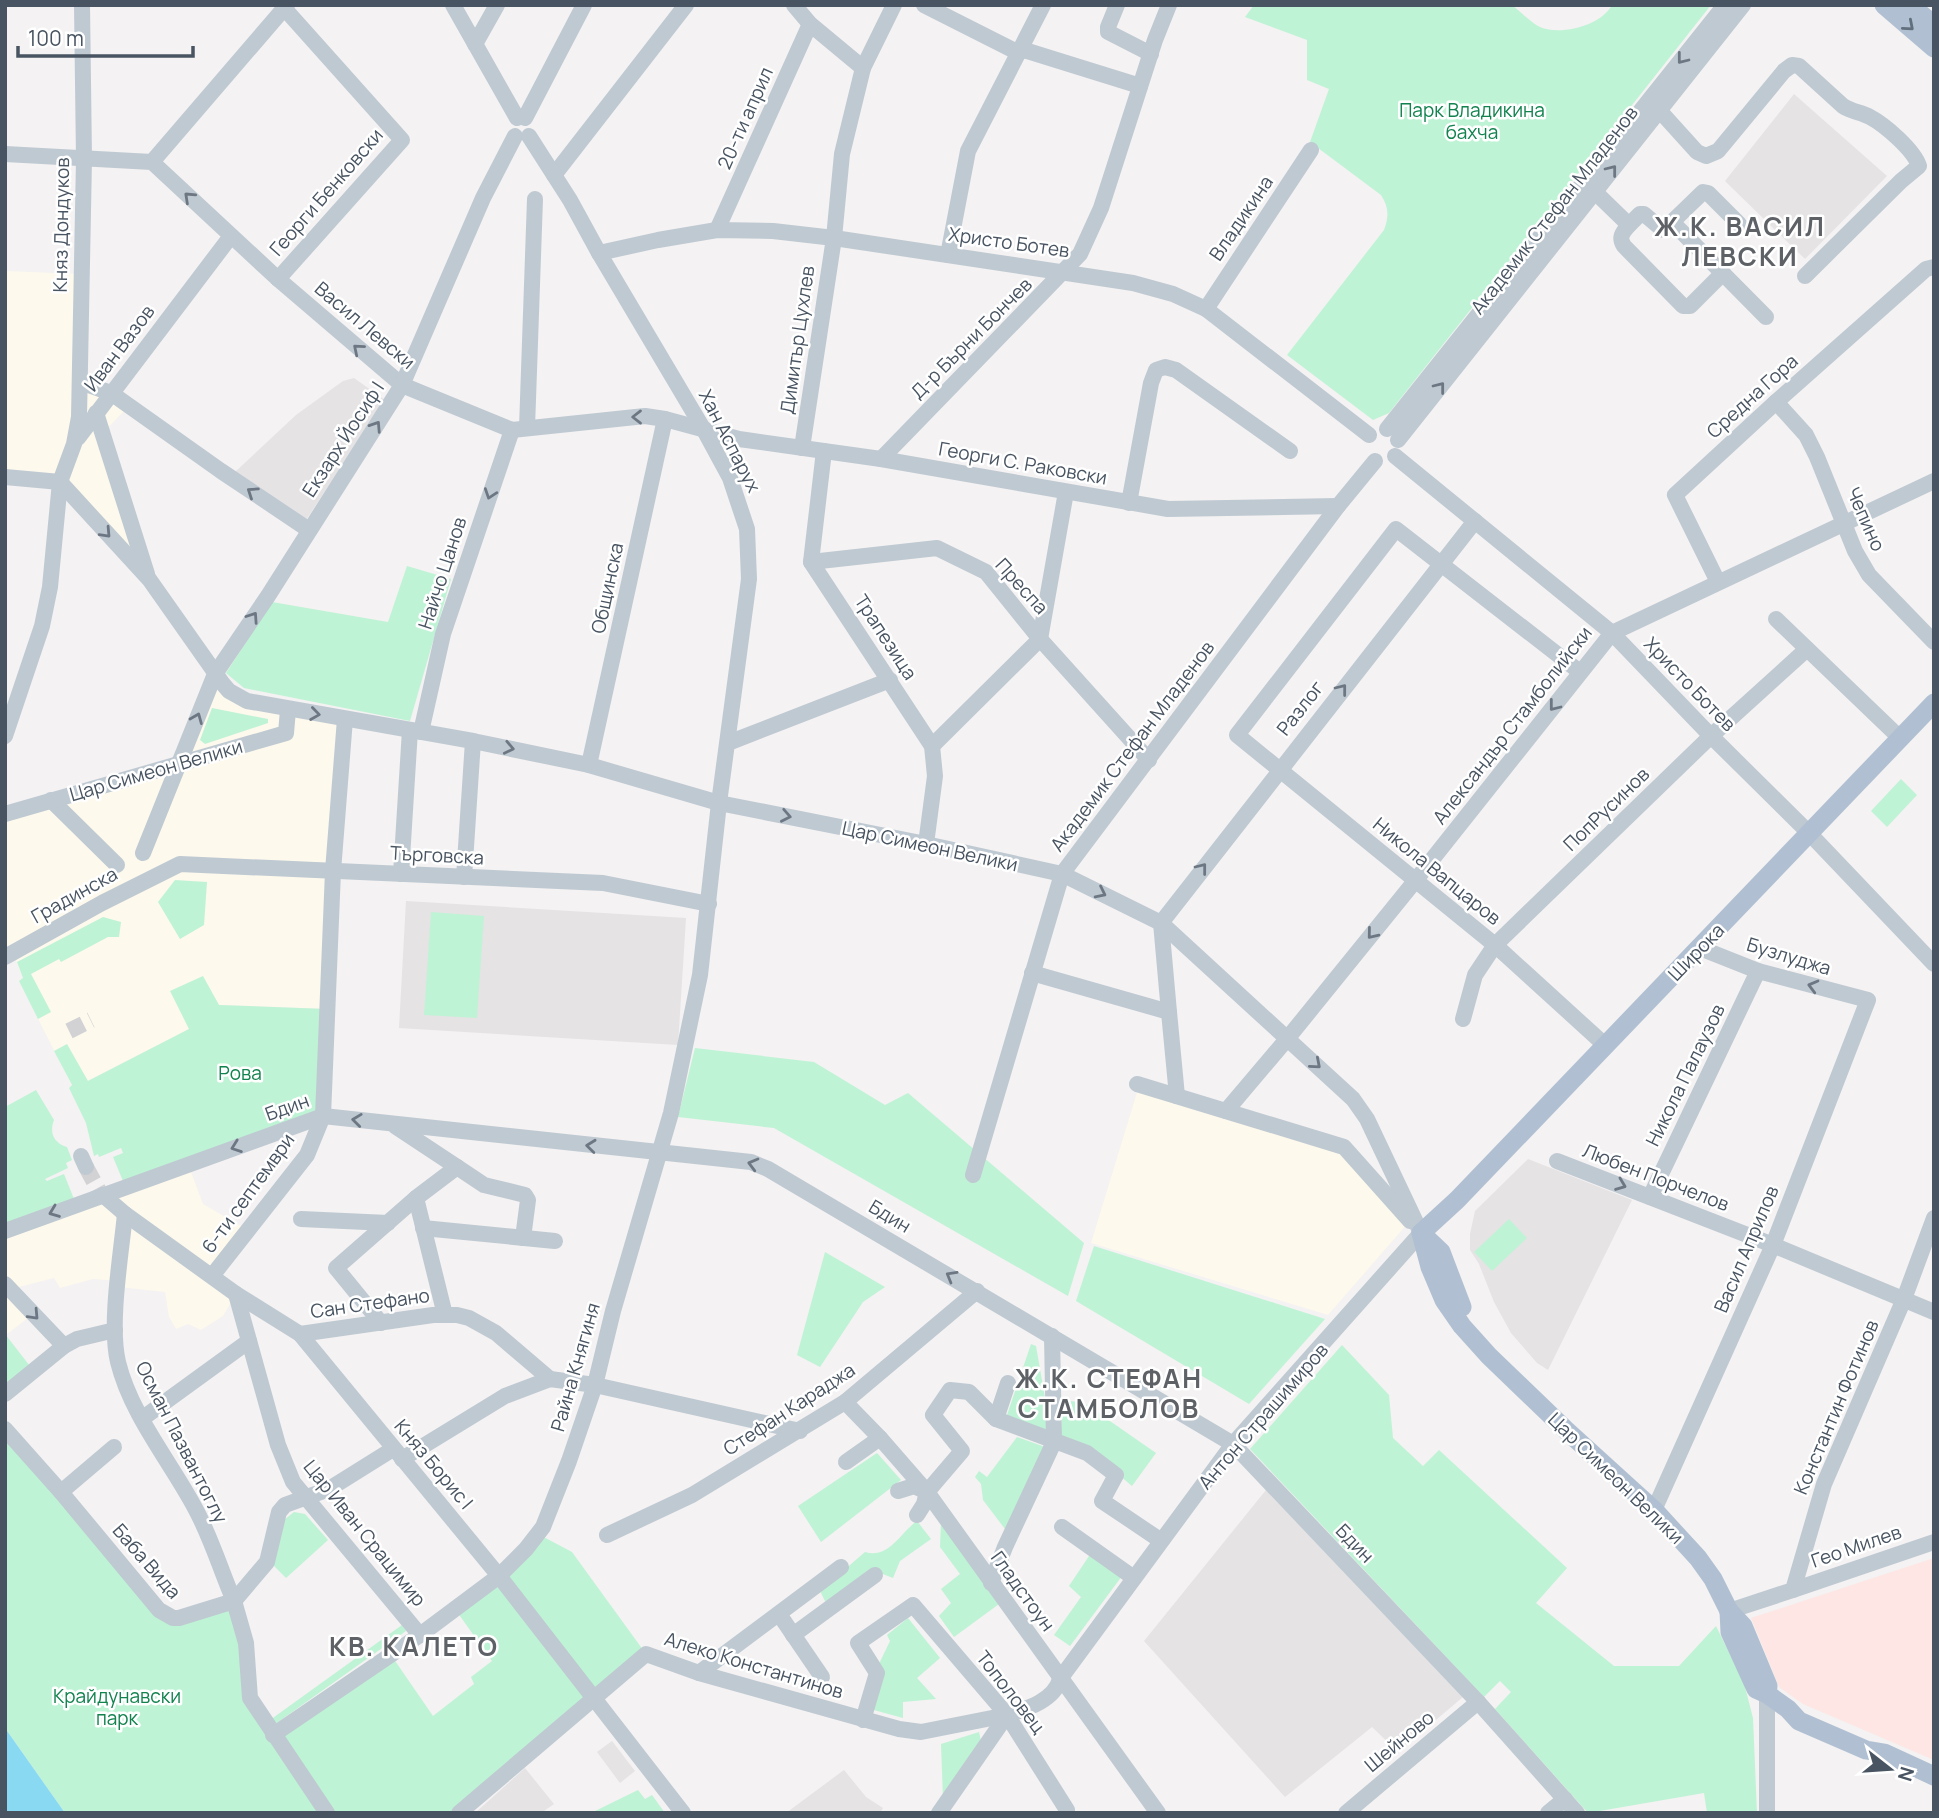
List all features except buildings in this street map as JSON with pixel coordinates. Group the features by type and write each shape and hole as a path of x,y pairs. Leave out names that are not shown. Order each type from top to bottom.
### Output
{"main road":[{"path":"1884,5 1934,48"},
{"path":"1910,5 1934,25"},
{"name":"Широка","path":"1457,1200 1934,703"},
{"name":"Антон Страшимиров","path":"1421,1233 1457,1200"},
{"name":"Цар Симеон Велики","path":"1421,1233 1430,1267 1444,1300 1462,1326 1489,1356 1654,1510 1699,1558 1729,1611 1743,1626 1768,1686 1767,1694"},
{"path":"1767,1694 1788,1709 1804,1712 1870,1740 1884,1753 1934,1776"}],"street":[{"name":"Княз Дондуков","path":"5,736 42,626 50,591 60,482 74,444 79,417 84,159 82,5"},
{"path":"453,5 521,118 584,5"},
{"path":"475,44 497,5"},
{"path":"554,175 686,5"},
{"path":"794,5 810,24 863,68 894,5"},
{"path":"924,5 1020,51 1140,86"},
{"path":"947,254 968,151 1044,5"},
{"path":"1117,5 1108,32 1151,54"},
{"name":"Д-р Бърни Бончев","path":"881,459 1080,254 1101,208 1169,5"},
{"name":"Академик Стефан Младенов","path":"1393,442 1724,5"},
{"name":"Академик Стефан Младенов","path":"1393,442 1743,5"},
{"path":"5,154 152,162 286,7"},
{"name":"Георги Бенковски","path":"278,279 402,140 286,7"},
{"name":"20-ти април","path":"717,230 810,24"},
{"path":"1659,110 1697,152 1706,156 1718,151 1784,71 1792,65 1799,66 1843,106 1869,116 1911,150 1919,166 1805,276"},
{"name":"Димитър Цухлев","path":"802,448 834,238 842,154 863,68"},
{"name":"Хан Аспарух","path":"521,118 530,121 533,127 522,136 554,175 704,430 730,478 747,529 749,579 719,803 709,904"},
{"name":"Екзарх Йосиф I","path":"178,763 215,674 402,385 483,198 522,136"},
{"name":"Владикина","path":"1206,309 1311,150"},
{"name":"Васил Левски","path":"152,162 278,279 402,385 520,429 628,417 666,419 704,430"},
{"path":"1595,192 1629,225"},
{"path":"1723,273 1690,306 1683,306 1624,246 1620,240 1622,233 1640,214 1644,214 1663,230 1703,192 1708,193 1739,225"},
{"name":"Найчо Цанов","path":"401,874 416,731 443,635 520,429 536,199"},
{"path":"1672,222 1766,317"},
{"name":"Христо Ботев","path":"599,253 717,230 773,231 947,254 1133,283 1173,294 1206,309 1369,435"},
{"name":"Иван Вазов","path":"149,579 96,413 231,236"},
{"name":"Средна Гора","path":"1718,582 1675,495 1926,269 1934,267"},
{"path":"1129,503 1151,383 1156,370 1165,367 1176,370 1290,451"},
{"path":"80,382 111,393 220,471 309,530"},
{"name":"Чепино","path":"1776,402 1806,435 1843,525 1869,575 1934,642"},
{"name":"Княз Дондуков","path":"74,444 96,413"},
{"name":"Общинска","path":"589,765 666,419"},
{"path":"1377,429 1393,442 1384,463 1375,461 1366,452 1366,440 1377,429"},
{"name":"Георги С. Раковски","path":"704,430 739,439 881,459 1168,509 1338,506"},
{"name":"Христо Ботев","path":"1393,442 1475,521 1612,633 1934,964"},
{"path":"811,562 824,451"},
{"name":"Академик Стефан Младенов","path":"973,1175 1062,874 1338,506 1375,461"},
{"path":"5,477 60,482 149,579 215,674"},
{"name":"Александър Стамболийски","path":"1226,1111 1415,881 1612,633 1934,481"},
{"path":"932,746 1040,639 1066,492"},
{"name":"Разлог","path":"1161,923 1279,768 1475,521"},
{"name":"Никола Вапцаров","path":"1441,564 1396,529 1237,735 1495,945 1606,1046"},
{"name":"Преспа","path":"811,562 937,548 986,572 1040,639 1149,760"},
{"name":"Трапезица","path":"811,562 932,746 935,776 926,844"},
{"path":"1441,564 1580,672"},
{"path":"1776,619 1900,738"},
{"name":"ПопРусинов","path":"1463,1019 1475,975 1495,945 1711,736 1807,649"},
{"name":"Цар Симеон Велики","path":"215,674 229,691 247,701 473,741 589,765 719,803 1062,874 1161,923 1335,1081 1353,1099 1367,1119 1421,1233"},
{"path":"728,743 890,680"},
{"name":"Цар Симеон Велики","path":"5,814 286,733 288,710"},
{"name":"6-ти септември","path":"212,1276 307,1155 323,1116 333,871 345,719"},
{"path":"464,877 473,741"},
{"path":"143,853 178,763"},
{"path":"51,800 117,865"},
{"name":"Търговска","path":"163,871 180,864 603,883 709,904"},
{"name":"Градинска","path":"5,957 163,871"},
{"name":"Райна Княгиня","path":"499,1576 526,1549 542,1527 595,1385 691,1028 701,975 709,904"},
{"path":"1161,923 1177,1096"},
{"name":"Бузлуджа","path":"1700,948 1758,971 1868,1000"},
{"name":"Никола Палаузов","path":"1650,1197 1758,971"},
{"path":"1032,973 1169,1012"},
{"name":"Васил Априлов","path":"1654,1510 1770,1244 1868,1000"},
{"path":"1137,1084 1344,1147 1421,1233"},
{"name":"Бдин","path":"5,1231 101,1194 323,1116 751,1162 768,1168 1233,1444 1478,1702 1577,1813"},
{"path":"391,1124 484,1185 525,1195 528,1200 523,1238"},
{"name":"Любен Порчелов","path":"1557,1161 1770,1244 1934,1312"},
{"path":"381,1323 336,1268 416,1198 457,1167"},
{"name":"Княз Борис I","path":"101,1194 236,1294 300,1334 499,1576 683,1813"},
{"path":"416,1198 445,1315"},
{"name":"Осман Пазвантоглу","path":"125,1214 115,1330 119,1363 126,1385 143,1418 197,1510 234,1601"},
{"name":"Константин Фотинов","path":"1793,1590 1824,1484 1904,1299 1934,1218"},
{"path":"301,1219 388,1223"},
{"path":"423,1228 555,1241"},
{"name":"Антон Страшимиров","path":"1007,1715 1028,1709 1058,1686 1060,1679 1160,1540 1233,1444 1421,1233"},
{"path":"5,1284 64,1346"},
{"name":"Стефан Караджа","path":"607,1535 692,1495 845,1402 976,1292"},
{"name":"Цар Иван Срацимир","path":"236,1294 286,1467 293,1482 420,1635"},
{"name":"Сан Стефано","path":"300,1334 445,1315 469,1318 496,1333 550,1379"},
{"path":"5,1394 64,1346 90,1335 115,1330"},
{"path":"991,1583 1054,1442 1052,1336"},
{"path":"143,1418 249,1341"},
{"path":"327,1813 250,1698 246,1643 234,1601 267,1562 279,1512 285,1505 329,1489 505,1396 550,1379 595,1385 800,1430"},
{"path":"996,1419 1008,1383"},
{"path":"917,1515 927,1492 962,1451 933,1415 950,1390 969,1392 996,1419 1087,1453 1116,1475 1102,1501 1160,1540"},
{"name":"Гладстоун","path":"845,1402 927,1492 1158,1813"},
{"name":"Баба Вида","path":"5,1429 159,1610 179,1618 234,1601"},
{"path":"846,1461 880,1438"},
{"path":"61,1492 114,1447"},
{"path":"898,1491 914,1486 927,1492"},
{"path":"1062,1527 1134,1578"},
{"name":"Гео Милев","path":"1793,1590 1934,1542"},
{"path":"699,1672 841,1567"},
{"path":"793,1635 875,1575"},
{"path":"273,1735 420,1635 499,1576"},
{"path":"1729,1611 1793,1590"},
{"name":"Тополовец","path":"863,1720 877,1674 858,1643 913,1605 1007,1715 1067,1810"},
{"path":"779,1614 822,1677"},
{"name":"Алеко Константинов","path":"459,1813 646,1654 863,1720 921,1732 1007,1715"},
{"path":"1767,1694 1767,1813"},
{"name":"Шейново","path":"1346,1813 1478,1702"},
{"path":"939,1813 1007,1715"},
{"path":"1548,1813 1565,1799"}],"shaded area":[{"path":"1794,94 1887,176 1805,259 1725,181"},
{"path":"5,271 80,274 80,381 129,406 104,432 149,579 60,482 5,477"},
{"path":"354,378 385,400 306,520 235,472 296,415 343,381"},
{"path":"215,674 229,691 345,719 327,1009 219,1005 203,977 189,1029 72,1086 19,981 23,978 13,953 5,957 5,814 178,763"},
{"path":"406,901 686,918 678,1045 399,1028"},
{"path":"1139,1086 1340,1145 1408,1223 1328,1315 1091,1243"},
{"path":"1528,1159 1632,1200 1548,1370 1537,1363 1511,1333 1470,1250 1475,1211"},
{"path":"188,1164 203,1204 248,1230 213,1276 236,1294 223,1316 201,1330 188,1324 176,1329 169,1317 165,1292 119,1287 119,1281 93,1279 60,1288 54,1278 11,1289 33,1314 6,1335 5,1231"},
{"path":"1266,1490 1463,1697 1398,1752 1372,1727 1285,1797 1144,1641"},
{"path":"1934,1558 1934,1760 1803,1704 1779,1687 1751,1618"},
{"path":"612,1741 635,1771 620,1783 597,1752"},
{"path":"525,1768 554,1804 544,1811 545,1813 475,1813"},
{"path":"844,1770 866,1797 883,1808 880,1813 786,1813"}],"green space":[{"name":"Парк Владикина бахча","path":"1254,5 1512,5 1538,26 1567,30 1599,19 1612,5 1711,5 1389,413 1373,420 1287,355 1384,230 1387,208 1381,195 1310,142 1329,89 1307,80 1307,40 1245,17"},
{"path":"407,566 451,579 410,721 244,688 226,673 272,602 388,622"},
{"path":"212,708 268,719 268,723 205,744 200,740"},
{"path":"1901,779 1917,795 1887,827 1871,811"},
{"path":"175,880 207,882 204,925 180,939 158,902"},
{"path":"431,912 484,916 477,1018 424,1015"},
{"path":"103,917 121,922 119,937 108,937 61,962 59,959 31,974 51,1012 38,1019 19,981 23,978 17,962"},
{"name":"Рова","path":"203,976 219,1005 327,1009 323,1116 123,1181 113,1157 123,1153 121,1148 99,1157 98,1154 94,1156 86,1123 69,1088 72,1085 54,1051 67,1044 88,1081 189,1029 170,991"},
{"path":"695,1048 814,1062 885,1105 908,1093 1084,1243 1068,1296 774,1128 678,1117"},
{"path":"36,1090 54,1120 54,1137 67,1147 72,1160 66,1163 68,1168 45,1179 47,1181 64,1174 76,1204 5,1231 5,1107"},
{"path":"1509,1219 1527,1238 1492,1271 1474,1252"},
{"path":"1094,1246 1325,1319 1249,1404 1076,1301"},
{"path":"825,1252 885,1287 863,1302 820,1367 797,1355"},
{"path":"5,1334 33,1370 5,1394"},
{"path":"1031,1344 1036,1346 1051,1432 1006,1418"},
{"path":"1342,1345 1389,1395 1393,1438 1423,1466 1439,1450 1567,1568 1536,1603 1614,1666 1679,1666 1716,1626 1744,1683 1753,1718 1757,1813 1707,1813 1704,1793 1588,1813 1495,1709 1511,1692 1500,1681 1484,1697 1250,1449"},
{"path":"1064,1400 1084,1403 1156,1453 1132,1486 1094,1454 1060,1436"},
{"name":"Крайдунавски парк","path":"5,1429 166,1615 234,1601 248,1680 273,1735 391,1655 433,1716 474,1684 471,1677 492,1661 455,1609 538,1534 572,1552 646,1654 459,1813 65,1813 5,1728"},
{"path":"1017,1437 1048,1448 1008,1533 983,1500 981,1484 975,1477 979,1471 987,1477"},
{"path":"877,1453 901,1480 821,1542 798,1506"},
{"path":"294,1512 305,1514 328,1540 286,1578 273,1565 284,1520"},
{"path":"917,1521 931,1539 900,1561 893,1578 870,1569 826,1603 820,1591 865,1552 881,1552 888,1548"},
{"path":"941,1523 999,1604 954,1637 939,1616 951,1603 941,1589 960,1574 940,1547"},
{"path":"1091,1553 1122,1576 1070,1646 1054,1635 1081,1597 1069,1586"},
{"path":"908,1618 940,1658 917,1678 936,1699 903,1702 903,1718 870,1709 878,1666 890,1641 887,1635"},
{"path":"402,1625 406,1631 274,1725 270,1720"},
{"path":"979,1732 981,1741 943,1799 941,1744"},
{"path":"638,1790 645,1799 652,1795 665,1813 591,1813"}],"water":[{"path":"5,1728 65,1813 5,1813"}],"tunnel":[{"path":"69,1031 91,1020"},
{"path":"86,1167 99,1191"}],"district":[{"name":"Ж.К. ВАСИЛ ЛЕВСКИ","path":"1740,242"},
{"name":"Ж.К. СТЕФАН СТАМБОЛОВ","path":"1109,1394"},
{"name":"КВ. КАЛЕТО","path":"414,1647"}]}
